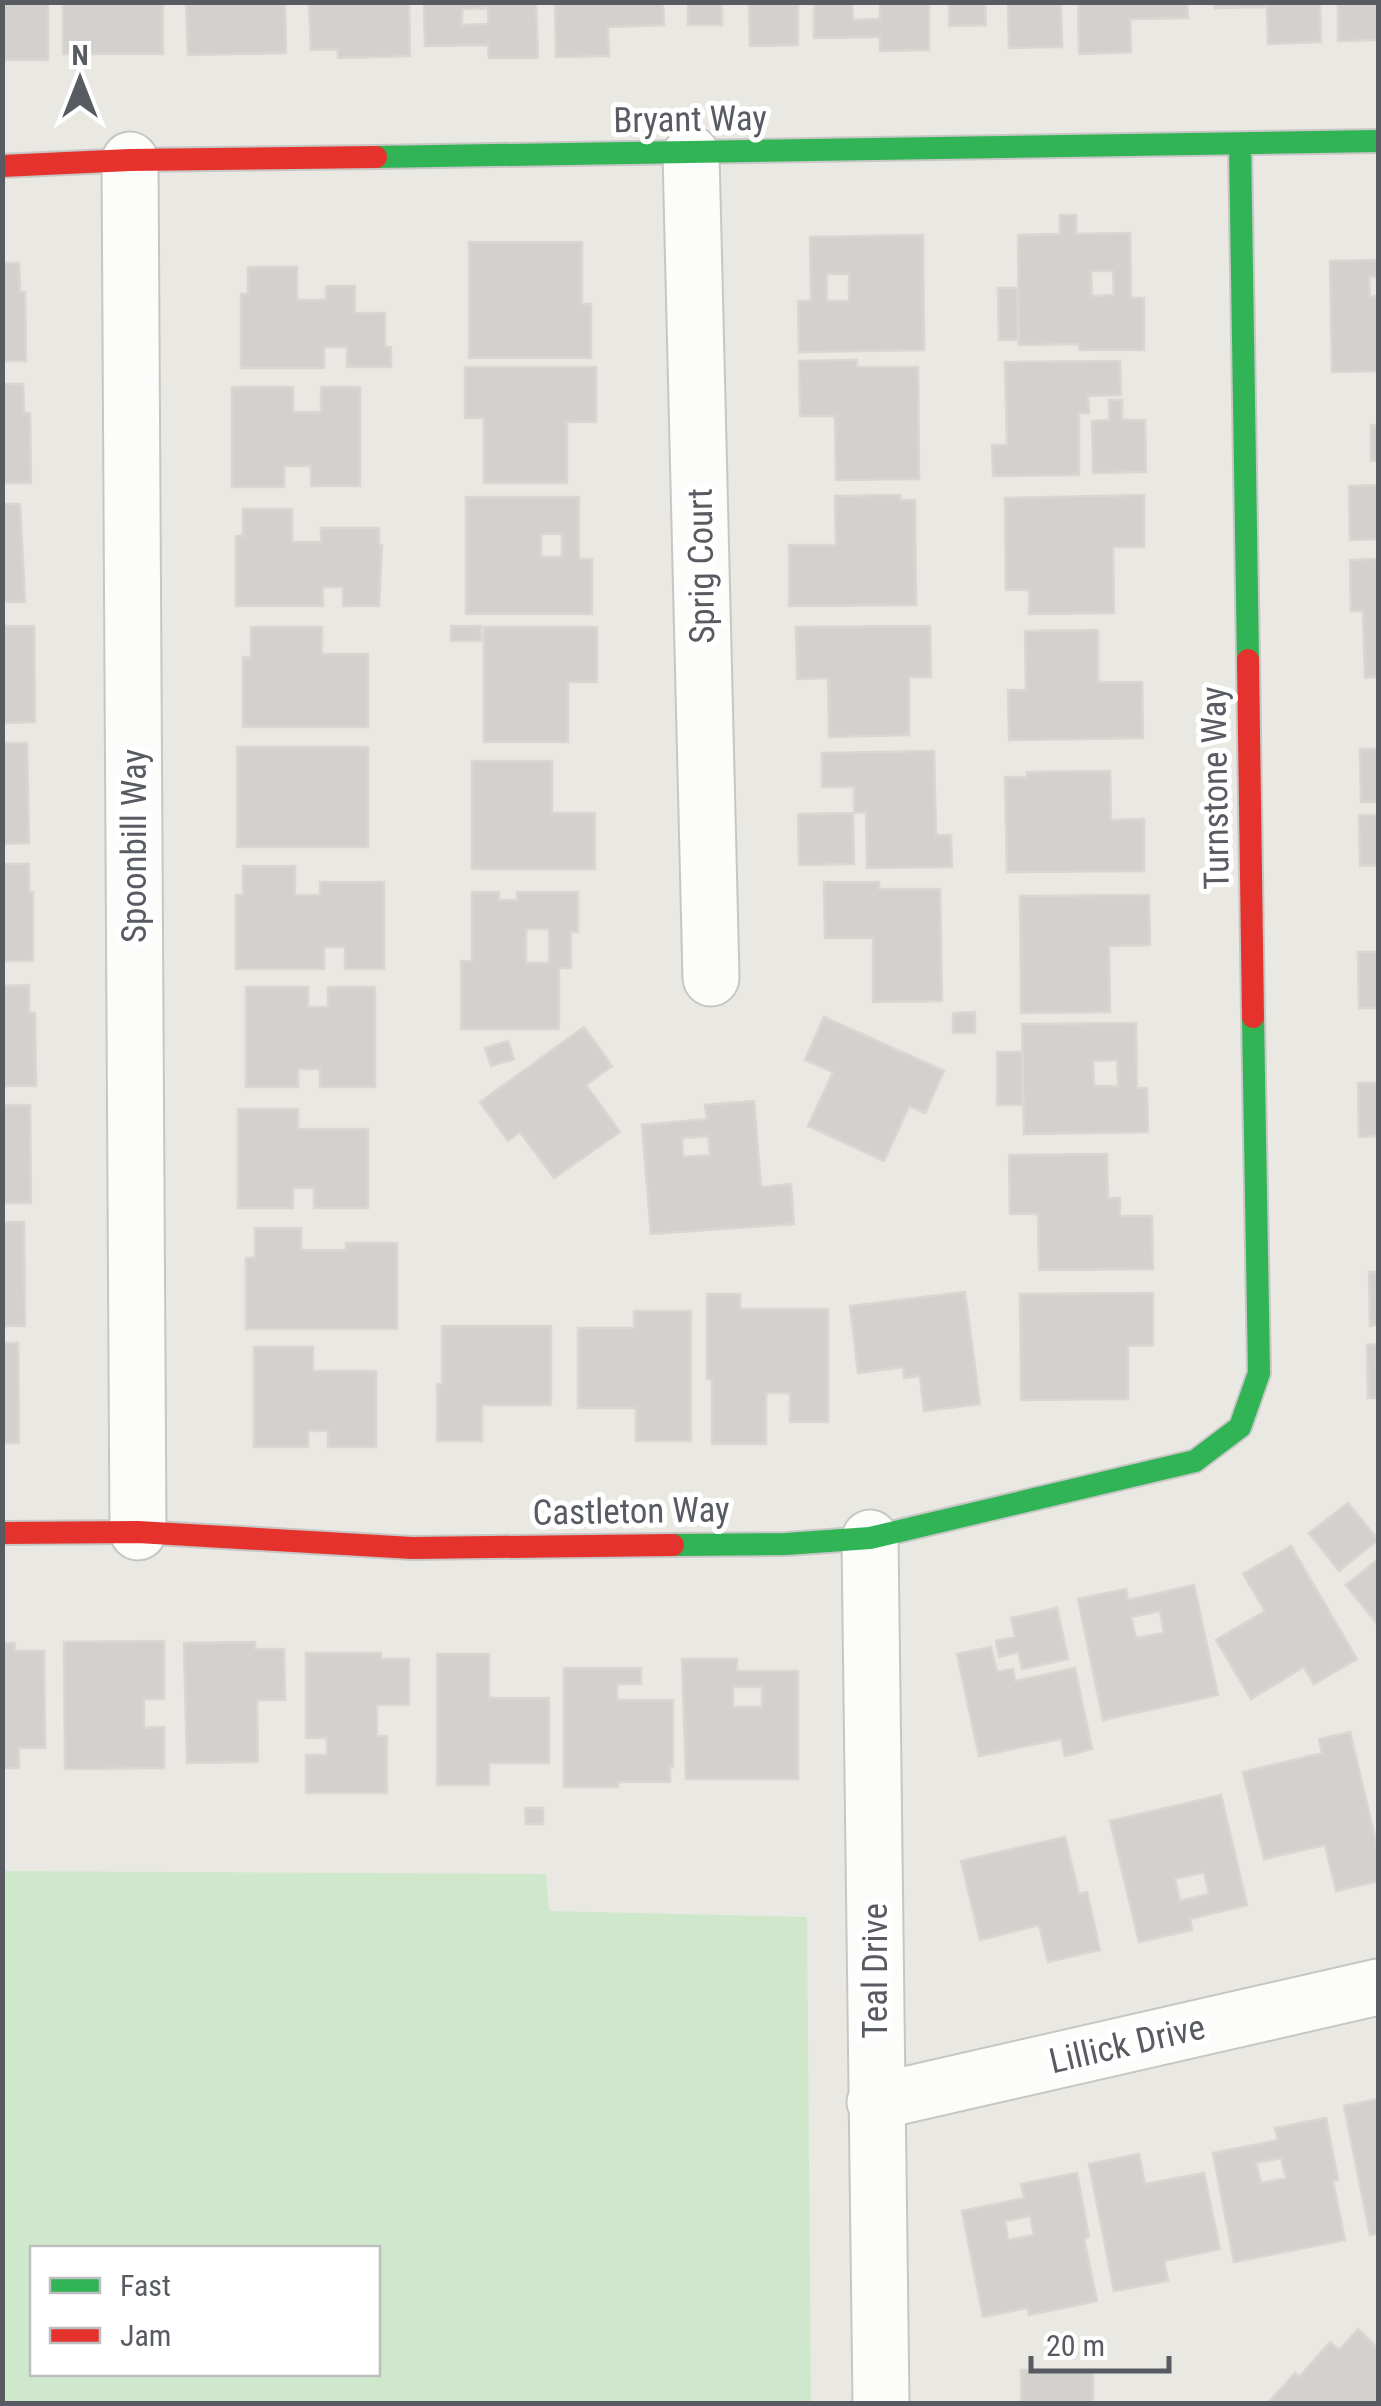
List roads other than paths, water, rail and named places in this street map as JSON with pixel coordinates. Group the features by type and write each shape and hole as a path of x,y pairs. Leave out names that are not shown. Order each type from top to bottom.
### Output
{"street":[{"name":"Bryant Way","path":"2,166 130,160 1378,141"},
{"name":"Turnstone Way","path":"1240,144 1259,1373 1240,1427"},
{"name":"Sprig Court","path":"691,154 711,978"},
{"name":"Spoonbill Way","path":"130,160 138,1532"},
{"name":"Castleton Way","path":"2,1533 138,1532 412,1548 786,1544 870,1538 1195,1461 1240,1427"},
{"name":"Teal Drive","path":"870,1538 881,2404"},
{"name":"Lillick Drive","path":"875,2102 1378,1987"}]}
